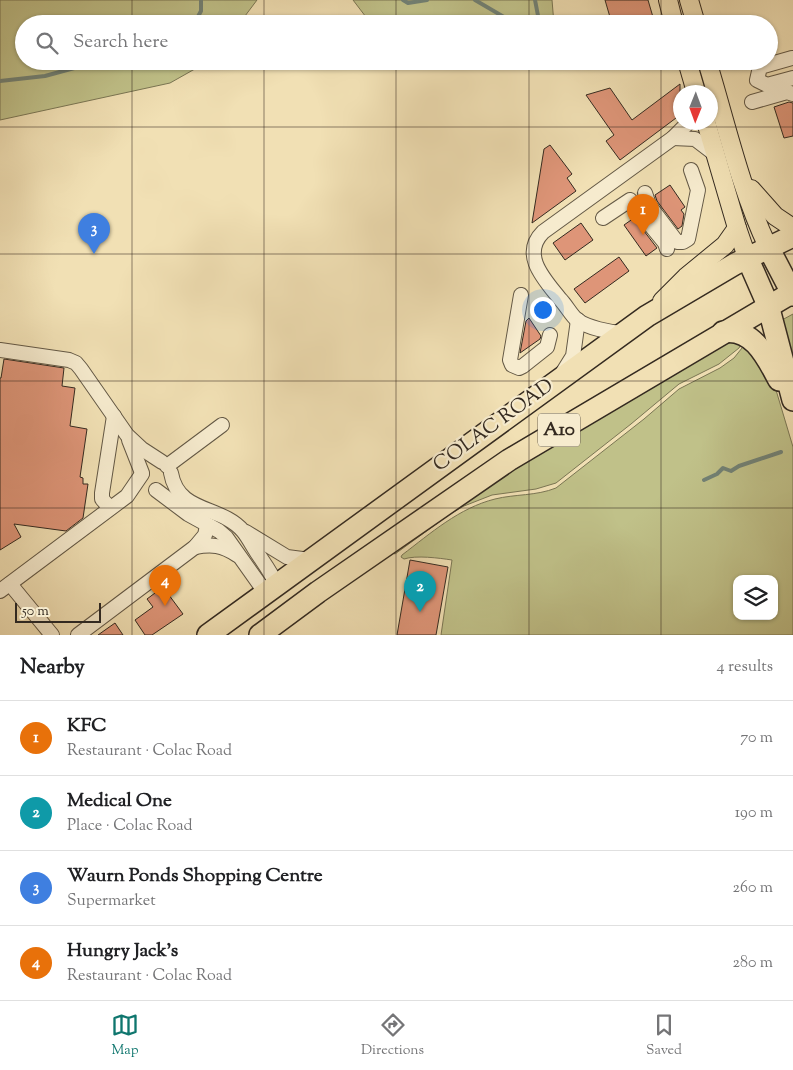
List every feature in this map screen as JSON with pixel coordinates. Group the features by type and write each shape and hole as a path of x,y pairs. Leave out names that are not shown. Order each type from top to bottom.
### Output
{"highway":[{"name":"COLAC ROAD","path":"208,635 270,588 648,316 698,284 793,236"},
{"path":"768,247 793,293"},
{"path":"747,258 768,305 793,402"},
{"name":"COLAC ROAD","path":"260,635 318,592 509,460 768,305 793,293"},
{"path":"723,332 738,332 752,340 766,358 793,402"},
{"path":"270,588 288,615"}],"main road":[{"path":"668,0 672,15"},
{"path":"689,0 693,15"},
{"path":"690,70 694,85"},
{"path":"711,70 742,179 768,247"},
{"path":"708,130 747,258"},
{"path":"742,179 776,216 793,228"},
{"path":"648,316 686,277 725,245 737,228"}],"lane":[{"path":"778,62 792,58"},
{"path":"760,70 758,80 767,85 793,78"},
{"path":"752,102 787,92 793,94"},
{"path":"622,334 605,332 578,320 541,275 534,256 538,237 673,138 681,130"},
{"path":"673,138 695,139 716,155"},
{"path":"645,193 649,205 677,242 683,242 688,239 698,190 691,170"},
{"path":"603,218 630,200 665,243 667,249"},
{"path":"521,295 510,360 512,365 519,368 523,366 547,347 550,335"},
{"path":"559,379 573,356 578,320"},
{"path":"0,350 73,361 81,368 127,435 142,450 167,467 176,489 184,499 217,514 287,558 310,560"},
{"path":"110,508 102,499 102,493 114,416"},
{"path":"167,467 222,425"},
{"path":"127,435 145,484 183,511 219,531 226,537 243,562"},
{"path":"52,635 5,587 127,496 144,468 150,462 155,461 167,467"},
{"path":"127,496 166,486 170,482 167,467"},
{"path":"78,635 195,548 205,535 207,526"},
{"path":"243,530 269,570 270,588"},
{"path":"195,548 209,545 221,546 229,550 270,588"}],"green space":[{"path":"0,0 257,0 246,15 15,15 15,70 193,70 170,83 0,120"},
{"path":"353,0 552,0 553,15 364,15"},
{"path":"793,314 793,358 787,343 782,320"},
{"path":"731,340 743,341 739,348 719,364 679,384 556,483 536,489 492,495 464,506 395,554 393,553 414,534 519,465"},
{"path":"746,343 773,380 793,447 793,635 441,635 452,560 421,557 404,559 401,557 402,555 446,522 469,508 495,499 556,488 679,389 720,368 734,358"}],"building":[{"path":"605,0 648,0 652,15 609,15"},
{"path":"610,88 632,120 673,89 673,120 620,160 606,141 614,135 586,95"},
{"path":"789,102 793,103 793,136 784,138 774,107"},
{"path":"550,145 572,174 567,178 576,191 532,223 544,149"},
{"path":"670,185 685,207 681,210 684,214 682,226 678,229 657,201 655,195"},
{"path":"634,218 657,248 646,256 624,225"},
{"path":"581,223 593,240 565,260 553,243"},
{"path":"619,257 629,271 585,303 574,289"},
{"path":"529,318 541,336 540,339 520,353 526,321"},
{"path":"4,359 64,368 62,386 75,388 70,426 87,429 80,477 83,478 83,484 88,484 83,518 66,531 14,524 21,537 0,550 0,378"},
{"path":"410,560 448,567 436,635 397,635"},
{"path":"163,587 183,614 152,635 145,635 135,620 153,607 147,599"},
{"path":"115,623 123,635 98,635"}],"waterway":[{"path":"199,15 201,11 201,0"},
{"path":"403,0 408,3 427,0"},
{"path":"475,0 501,15"},
{"path":"535,0 538,15"},
{"path":"0,81 45,76 67,70"},
{"path":"704,480 717,474 723,468 731,471 739,466 781,452"}],"place":[{"name":"KFC","path":"643,235"},
{"name":"Waurn Ponds Shopping Centre","path":"94,254"},
{"name":"Hungry Jack's","path":"165,606"},
{"name":"Medical One","path":"420,612"}]}
